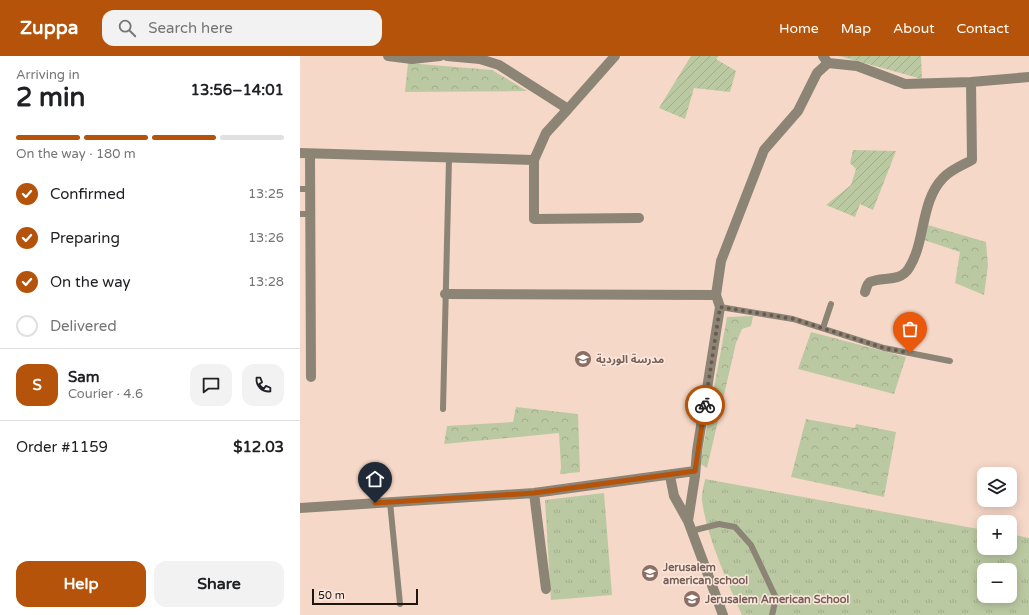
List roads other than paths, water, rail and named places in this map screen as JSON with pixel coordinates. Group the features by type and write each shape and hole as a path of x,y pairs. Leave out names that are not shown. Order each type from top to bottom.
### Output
{"street":[{"path":"388,56 412,59 440,56"},
{"path":"447,56 480,59 499,65 568,109"},
{"path":"615,56 546,132 534,160 534,219 639,218"},
{"path":"688,521 720,307 716,295 721,262 764,150 798,111 817,73 826,60 857,66 905,84 971,82 1029,77"},
{"path":"865,292 871,282 893,279 907,273 915,260 933,190 944,177 972,160 971,82"},
{"path":"311,377 305,214 305,154 449,159 534,160"},
{"path":"445,294 716,295"},
{"path":"300,508 534,493 670,476 695,471"},
{"path":"670,476 674,496 688,521 723,615"},
{"path":"534,493 546,589"}],"lane":[{"path":"442,409 449,159"},
{"path":"823,328 831,304"},
{"path":"720,307 794,319 884,348 950,361"},
{"path":"390,502 400,604"},
{"path":"691,531 719,524 735,527 752,545 776,598 772,615"}],"place":[{"name":"مدرسة الوردية","path":"583,359"},
{"name":"Jerusalem american school","path":"650,573"},
{"name":"Jerusalem American School","path":"692,599"}]}
